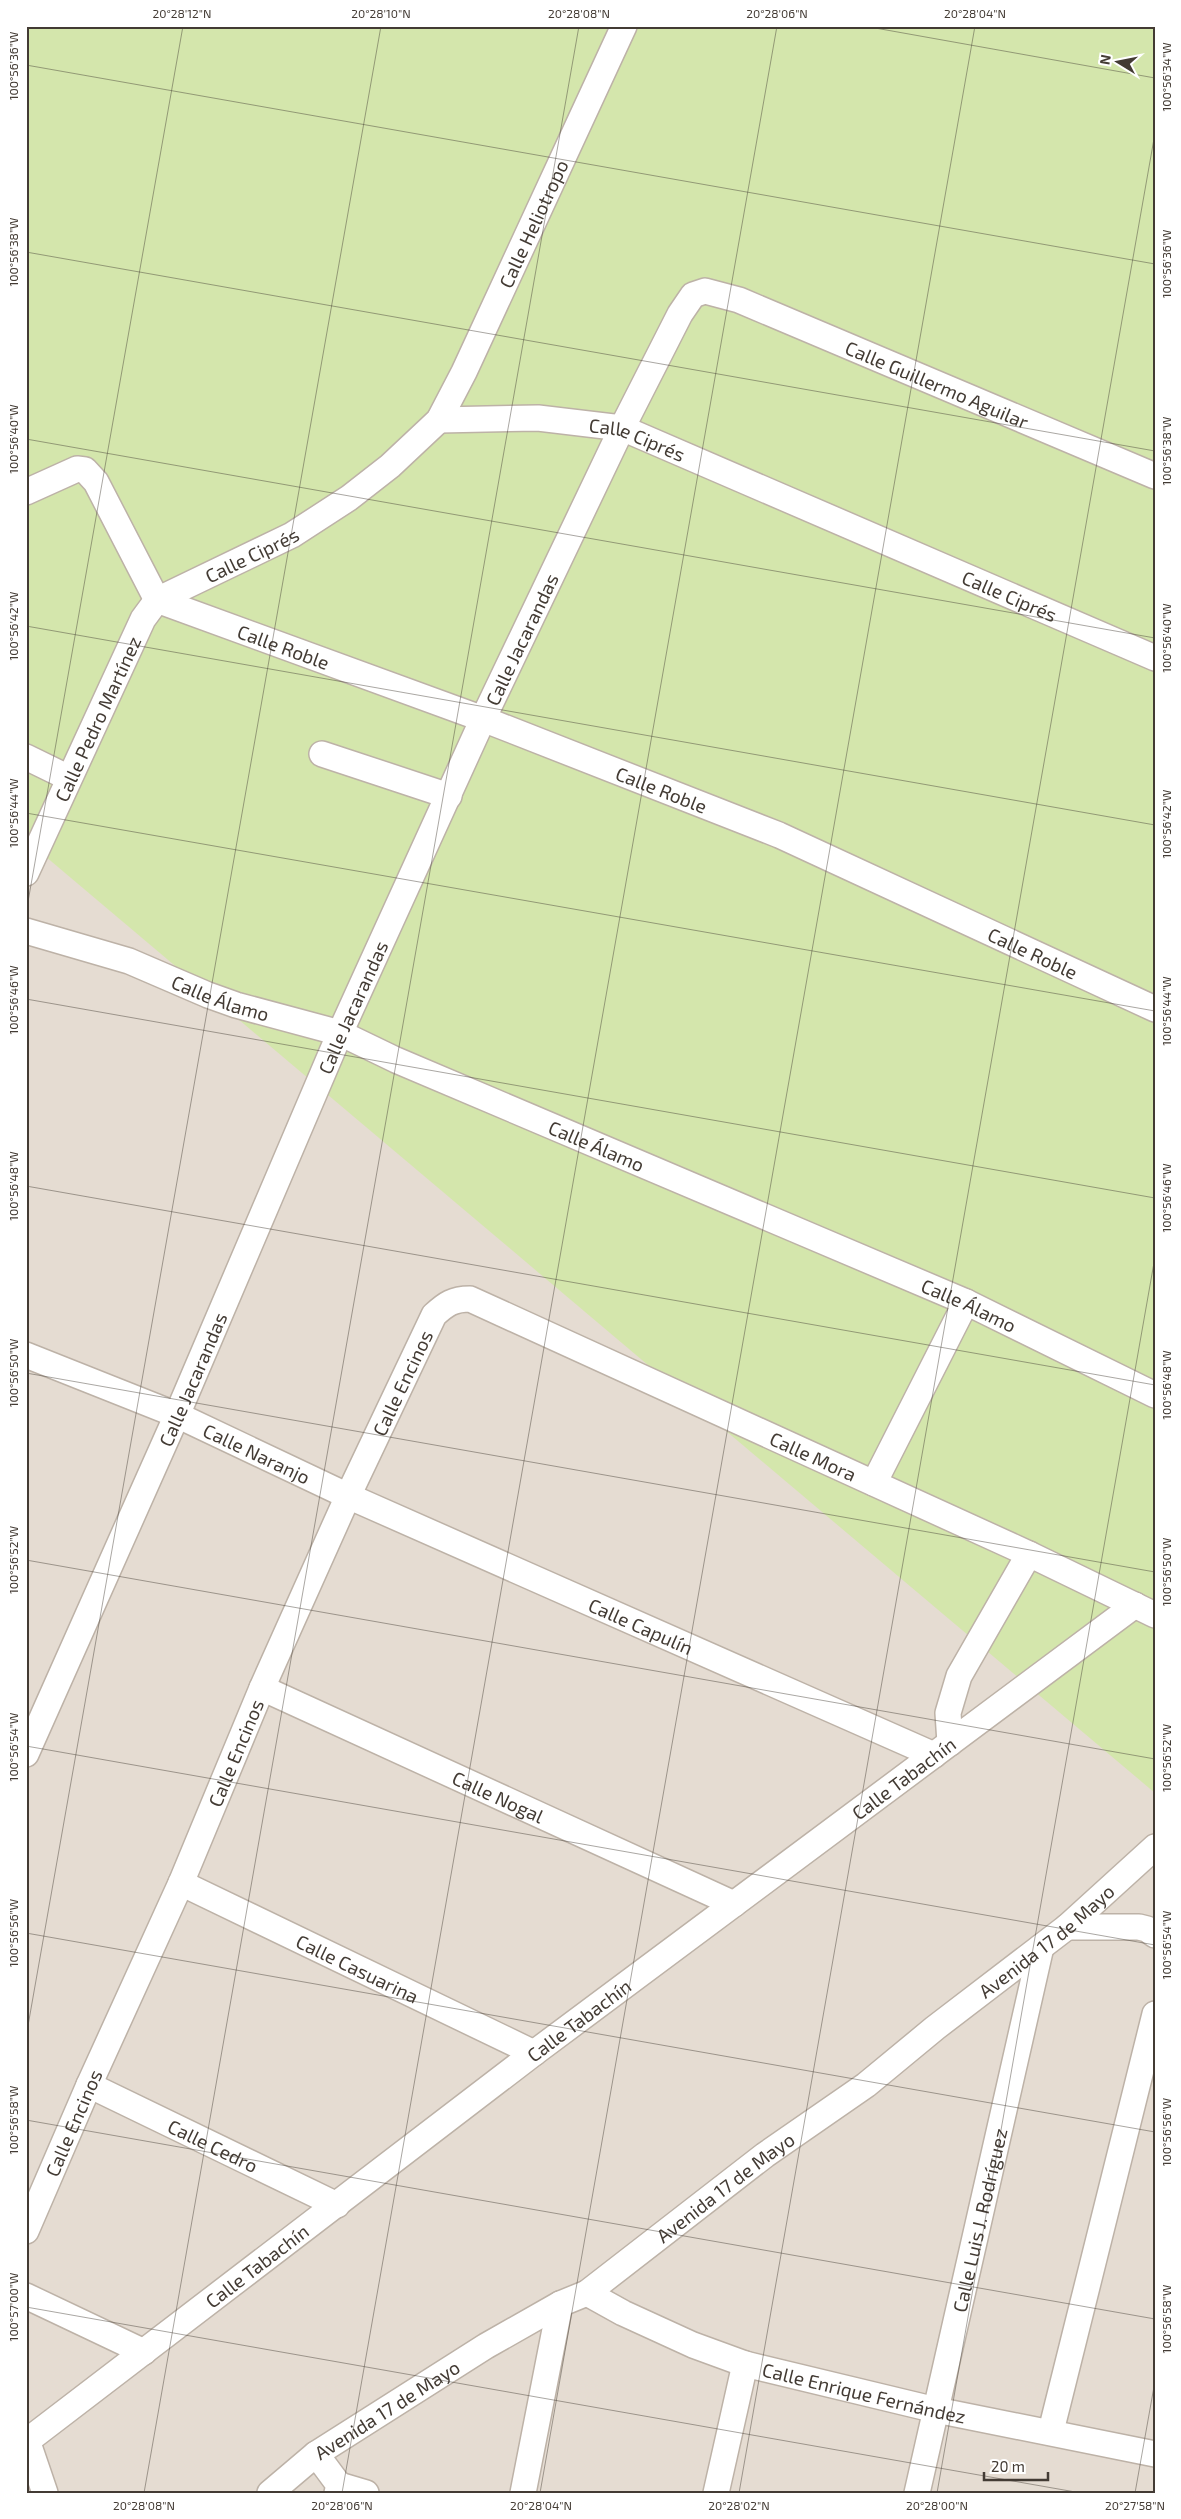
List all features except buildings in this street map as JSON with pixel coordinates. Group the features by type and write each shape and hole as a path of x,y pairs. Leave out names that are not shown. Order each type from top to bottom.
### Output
{"street":[{"name":"Calle Heliotropo","path":"439,420 464,372 624,26"},
{"name":"Calle Jacarandas","path":"26,1754 177,1416 340,1033 483,719 622,428 680,314 693,296 705,291 718,293"},
{"name":"Calle Guillermo Aguilar","path":"718,293 1155,476"},
{"name":"Calle Ciprés","path":"150,610 300,530 356,493 390,466 439,420 538,418 622,428 1155,658"},
{"path":"26,492 78,469 85,470 96,482 150,610"},
{"name":"Calle Roble","path":"150,610 483,719 778,835 1155,1009"},
{"name":"Calle Pedro Martínez","path":"26,873 69,778 150,610"},
{"path":"322,754 448,796"},
{"path":"26,757 69,778"},
{"name":"Calle Álamo","path":"26,931 129,961 229,1002 340,1033 396,1060 966,1302 1155,1395"},
{"name":"Calle Encinos","path":"26,2231 89,2085 181,1883 262,1688 348,1496 434,1315 447,1303 457,1299 470,1300"},
{"name":"Calle Mora","path":"470,1300 1029,1554 1145,1610"},
{"path":"874,1483 966,1302"},
{"name":"Calle Naranjo","path":"26,1355 177,1416 348,1496"},
{"name":"Calle Capulín","path":"348,1496 942,1749"},
{"path":"942,1749 948,1713 959,1676 1029,1554"},
{"name":"Calle Tabachín","path":"27,2439 144,2352 534,2053 942,1749 1145,1610"},
{"name":"Calle Nogal","path":"262,1688 734,1904"},
{"name":"Avenida 17 de Mayo","path":"270,2493 316,2454 486,2346 560,2304 587,2293 765,2155 866,2085 1068,1927 1155,1847"},
{"name":"Calle Casuarina","path":"181,1883 534,2053"},
{"path":"1068,1927 1139,1927 1155,1934"},
{"name":"Calle Luis J. Rodríguez","path":"916,2493 1042,1947"},
{"path":"1051,2431 1155,2014"},
{"name":"Calle Cedro","path":"89,2085 337,2205"},
{"name":"Calle Enrique Fernández","path":"587,2293 623,2313 684,2341 745,2364 936,2410 1051,2431 1155,2454"},
{"path":"26,2296 144,2352"},
{"path":"523,2493 560,2304"},
{"path":"716,2493 745,2364"},
{"path":"27,2439 45,2493"},
{"path":"316,2454 338,2489 366,2493"}],"shaded area":[{"path":"1155,329 1155,2493 26,2493 26,343"}],"green space":[{"path":"26,26 1155,26 1155,1793 26,840"}]}
